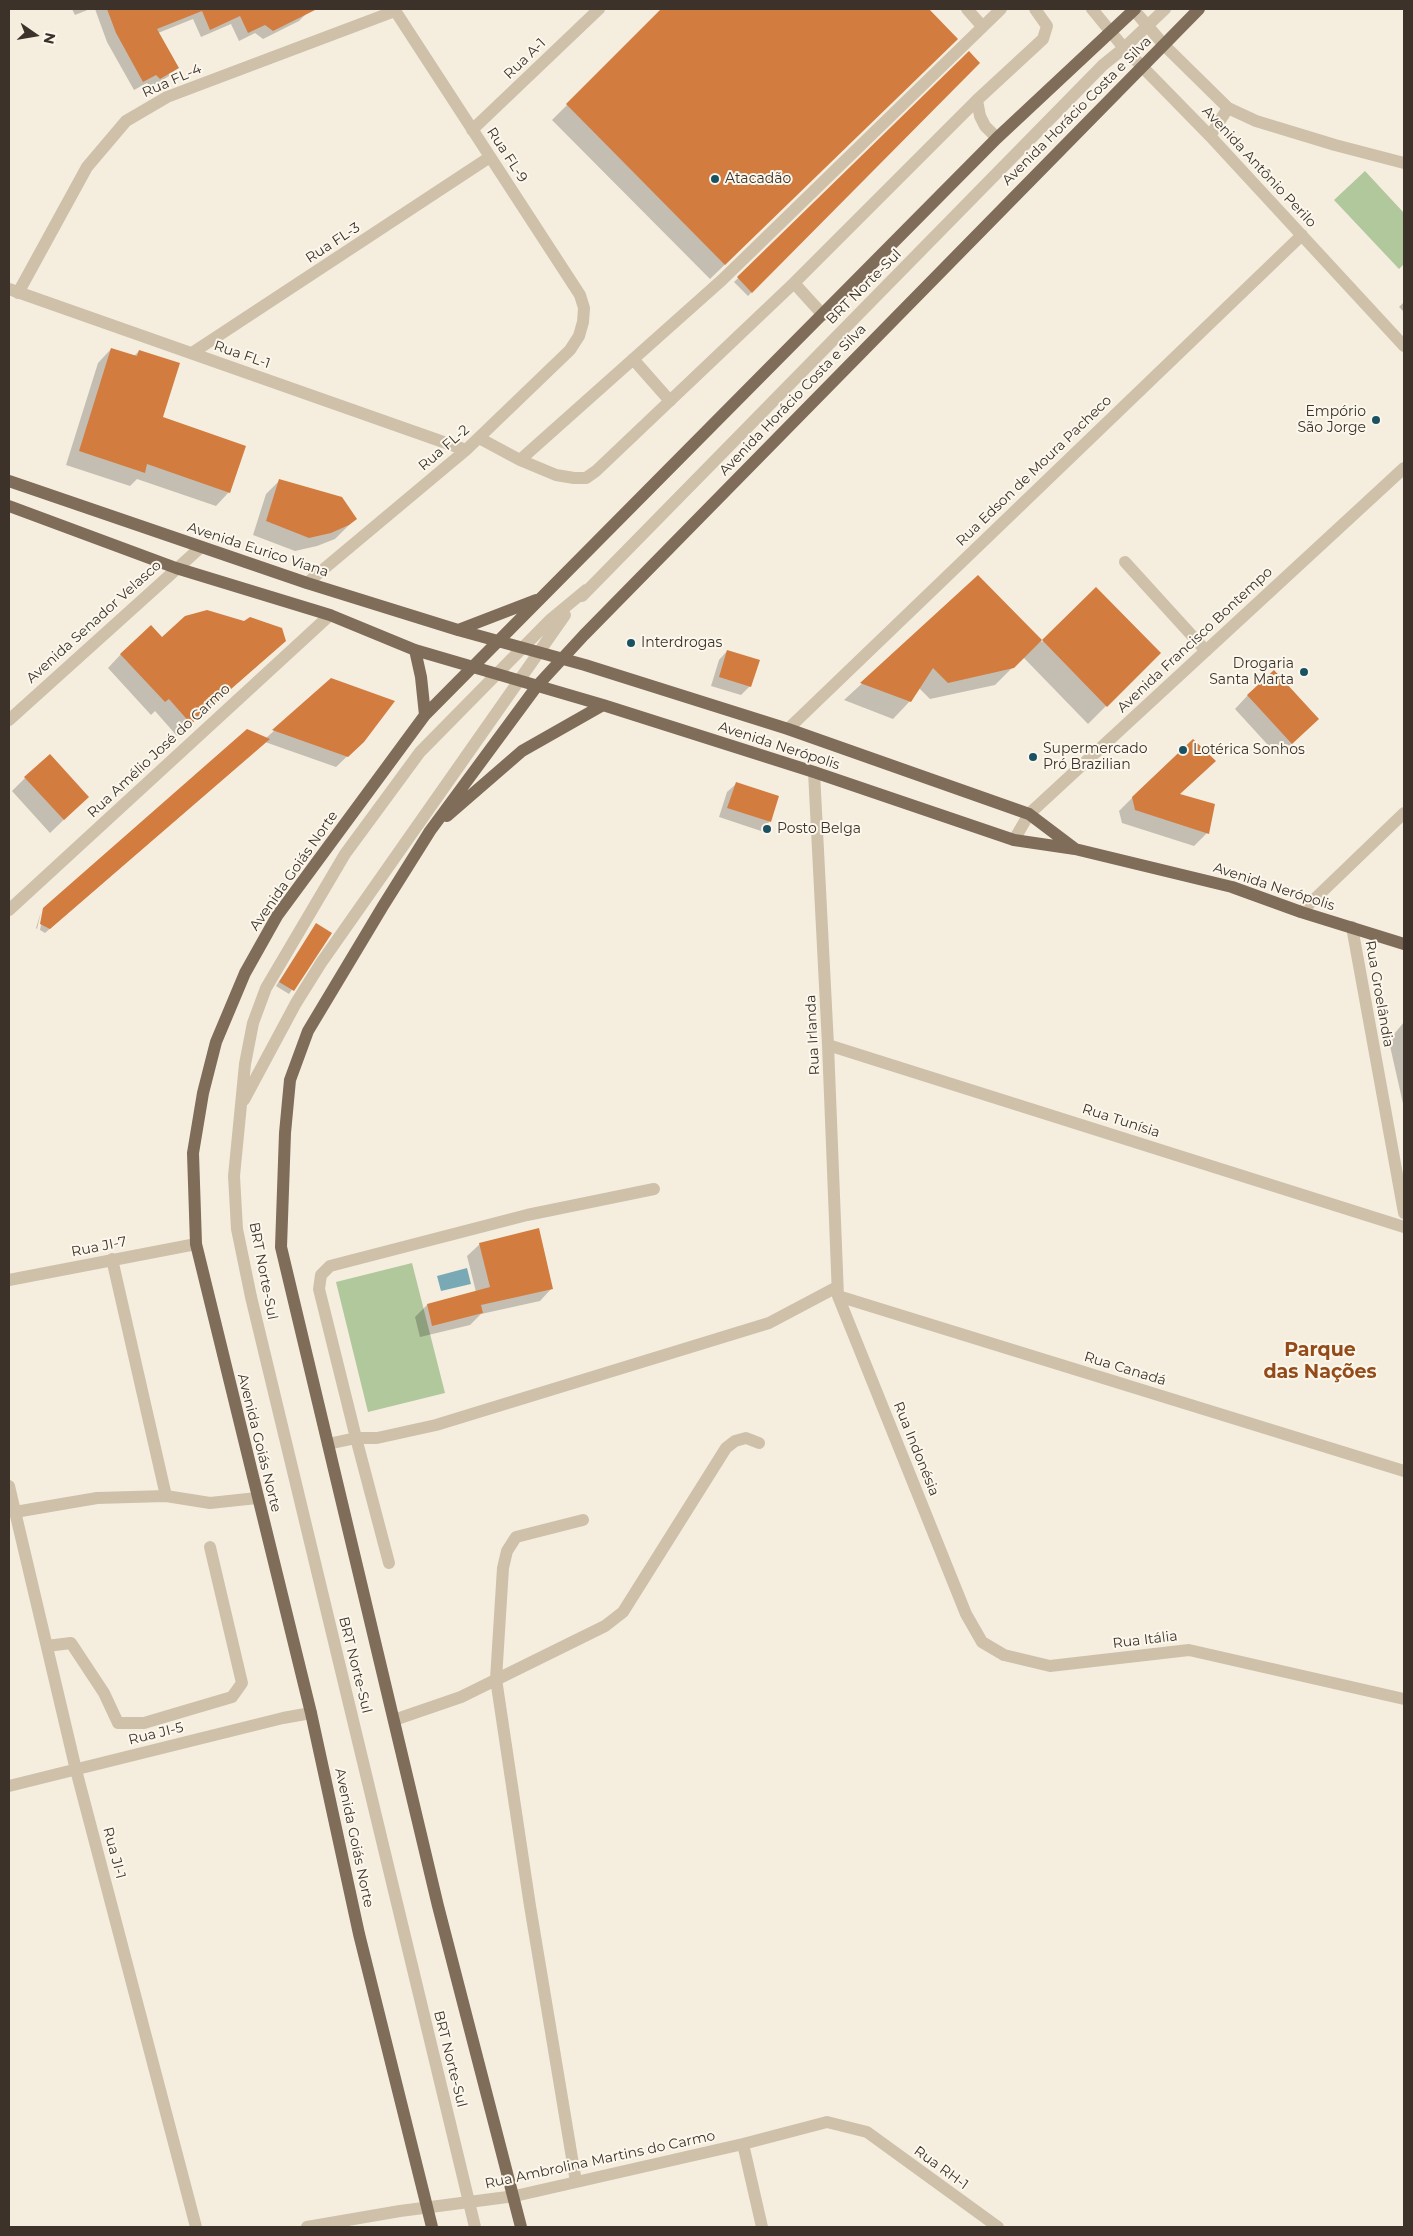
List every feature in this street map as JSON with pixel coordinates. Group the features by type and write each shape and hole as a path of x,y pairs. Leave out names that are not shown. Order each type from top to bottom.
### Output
{"main road":[{"path":"424,715 997,138 1134,9"},
{"name":"Avenida Horácio Costa e Silva","path":"430,831 536,686 561,659 1199,9"},
{"name":"Avenida Eurico Viana","path":"9,481 308,583 458,630 500,640"},
{"path":"9,506 176,568 330,615 415,650 474,666"},
{"path":"458,630 538,599"},
{"name":"Avenida Nerópolis","path":"500,640 788,729 1028,814 1076,849"},
{"path":"415,650 422,676 424,715"},
{"name":"Avenida Nerópolis","path":"474,666 814,772 1014,840 1076,849 1232,887 1301,912 1404,944"},
{"path":"521,2227 438,1906 281,1247 285,1133 290,1080 308,1031 430,831 522,752 603,705"},
{"name":"Avenida Goiás Norte","path":"424,715 277,916 245,973 216,1042 200,1110 193,1153 196,1244 311,1713 359,1934 429,2208 432,2227"}],"street":[{"name":"Rua A-1","path":"472,130 599,9"},
{"path":"967,9 982,26"},
{"path":"520,460 722,280 1001,9"},
{"path":"479,438 520,460 556,475 586,478 596,471 794,283 977,100 1042,39 1047,26 1035,9"},
{"name":"Avenida Antônio Perilo","path":"1092,9 1124,48 1210,136 1404,346"},
{"path":"1134,9 1164,45 1228,108 1265,124 1404,163"},
{"name":"BRT Norte-Sul","path":"475,2227 251,1297 237,1229 234,1176 245,1064 253,1023 266,988 345,854 420,752 551,619 586,590 1103,65 1148,27 1165,9"},
{"name":"Rua FL-9","path":"395,10 580,295 584,308 583,322"},
{"name":"Rua FL-4","path":"13,291 87,167 126,121 166,97 395,10"},
{"path":"977,100 980,116 985,126 997,138"},
{"path":"1210,136 1228,108"},
{"name":"Rua FL-3","path":"192,353 490,157"},
{"name":"Rua Edson de Moura Pacheco","path":"788,729 1302,235"},
{"path":"794,283 823,315"},
{"name":"Rua FL-1","path":"13,291 466,450"},
{"name":"Rua FL-2","path":"308,583 479,438 570,350 579,336 583,322"},
{"path":"633,359 670,401"},
{"name":"Avenida Francisco Bontempo","path":"1014,840 1028,814 1404,468"},
{"name":"Avenida Senador Velasco","path":"9,720 201,547"},
{"path":"1126,562 1206,651"},
{"path":"241,1106 296,1003 321,963 520,681 555,627 586,590"},
{"name":"Rua Amélio José do Carmo","path":"9,910 330,615"},
{"name":"Rua Irlanda","path":"814,772 828,1044 837,1292"},
{"path":"1301,912 1404,812"},
{"name":"Rua Groelândia","path":"1352,928 1404,1213"},
{"name":"Rua Tunísia","path":"828,1044 1404,1227"},
{"path":"389,1563 319,1289 321,1275 330,1266 527,1215 654,1189"},
{"name":"Rua JI-7","path":"9,1280 196,1244"},
{"path":"112,1259 166,1496"},
{"path":"328,1444 356,1438 377,1438 436,1425 769,1323 837,1292"},
{"name":"Rua Canadá","path":"837,1292 1404,1471"},
{"name":"Rua Indonésia","path":"837,1292 966,1614"},
{"path":"394,1720 461,1697 606,1626 623,1612 726,1448 735,1441 746,1438 759,1443"},
{"name":"Rua JI-1","path":"9,1486 76,1770 196,2227"},
{"path":"15,1512 97,1498 166,1496 210,1502 257,1498"},
{"path":"576,2182 530,1906 496,1679 503,1568 507,1551 516,1536 582,1520"},
{"path":"47,1646 71,1643 104,1693 118,1723 144,1723 232,1698 242,1683 210,1547"},
{"name":"Rua Itália","path":"966,1614 982,1642 1004,1656 1050,1666 1188,1650 1404,1699"},
{"name":"Rua JI-5","path":"9,1786 283,1718 311,1713"},
{"name":"Rua Ambrolina Martins do Carmo","path":"307,2227 400,2211 514,2196 743,2144 828,2122 867,2132"},
{"name":"Rua RH-1","path":"867,2132 998,2227"},
{"path":"743,2144 762,2227"}],"green space":[{"path":"1365,171 1404,213 1404,264 1399,269 1334,200"},
{"path":"412,1263 445,1393 368,1412 336,1282"}],"water":[{"path":"467,1268 471,1284 441,1291 437,1276"}],"building":[{"path":"107,9 317,9 273,31 265,25 248,33 240,16 210,30 202,11 157,29 179,68 160,79 156,75 143,82 116,33"},
{"name":"Atacadão","path":"661,9 929,9 958,39 725,265 566,104"},
{"path":"969,51 980,63 752,293 737,277"},
{"path":"111,348 137,356 139,350 180,363 163,417 246,446 230,493 147,464 145,473 79,451"},
{"path":"279,479 342,497 357,519 331,533 309,538 266,521"},
{"path":"978,575 1042,640 1014,668 948,683 933,668 911,702 860,683"},
{"path":"1096,587 1161,653 1107,707 1042,640"},
{"path":"207,610 244,621 250,617 282,628 286,641 191,724 169,699 165,702 120,654 151,625 162,637 185,616"},
{"path":"727,650 760,660 751,687 719,677"},
{"path":"1274,670 1319,719 1292,744 1247,695"},
{"path":"331,678 395,701 364,742 348,757 272,730"},
{"path":"247,729 270,739 50,929 40,924 43,908"},
{"path":"1193,739 1216,761 1180,794 1215,804 1209,834 1135,810 1132,797"},
{"path":"50,754 89,797 64,820 24,777"},
{"path":"736,782 779,796 771,822 727,808"},
{"path":"316,923 332,933 294,991 279,982"},
{"path":"539,1228 553,1289 481,1305 483,1313 432,1326 427,1304 490,1287 479,1243"}],"place":[{"name":"Atacadão","path":"715,179"},
{"name":"Empório São Jorge","path":"1376,420"},
{"name":"Interdrogas","path":"631,643"},
{"name":"Drogaria Santa Marta","path":"1304,672"},
{"name":"Lotérica Sonhos","path":"1183,750"},
{"name":"Supermercado Pró Brazilian","path":"1033,757"},
{"name":"Posto Belga","path":"767,829"}],"district":[{"name":"Parque das Nações","path":"1320,1361"}]}
